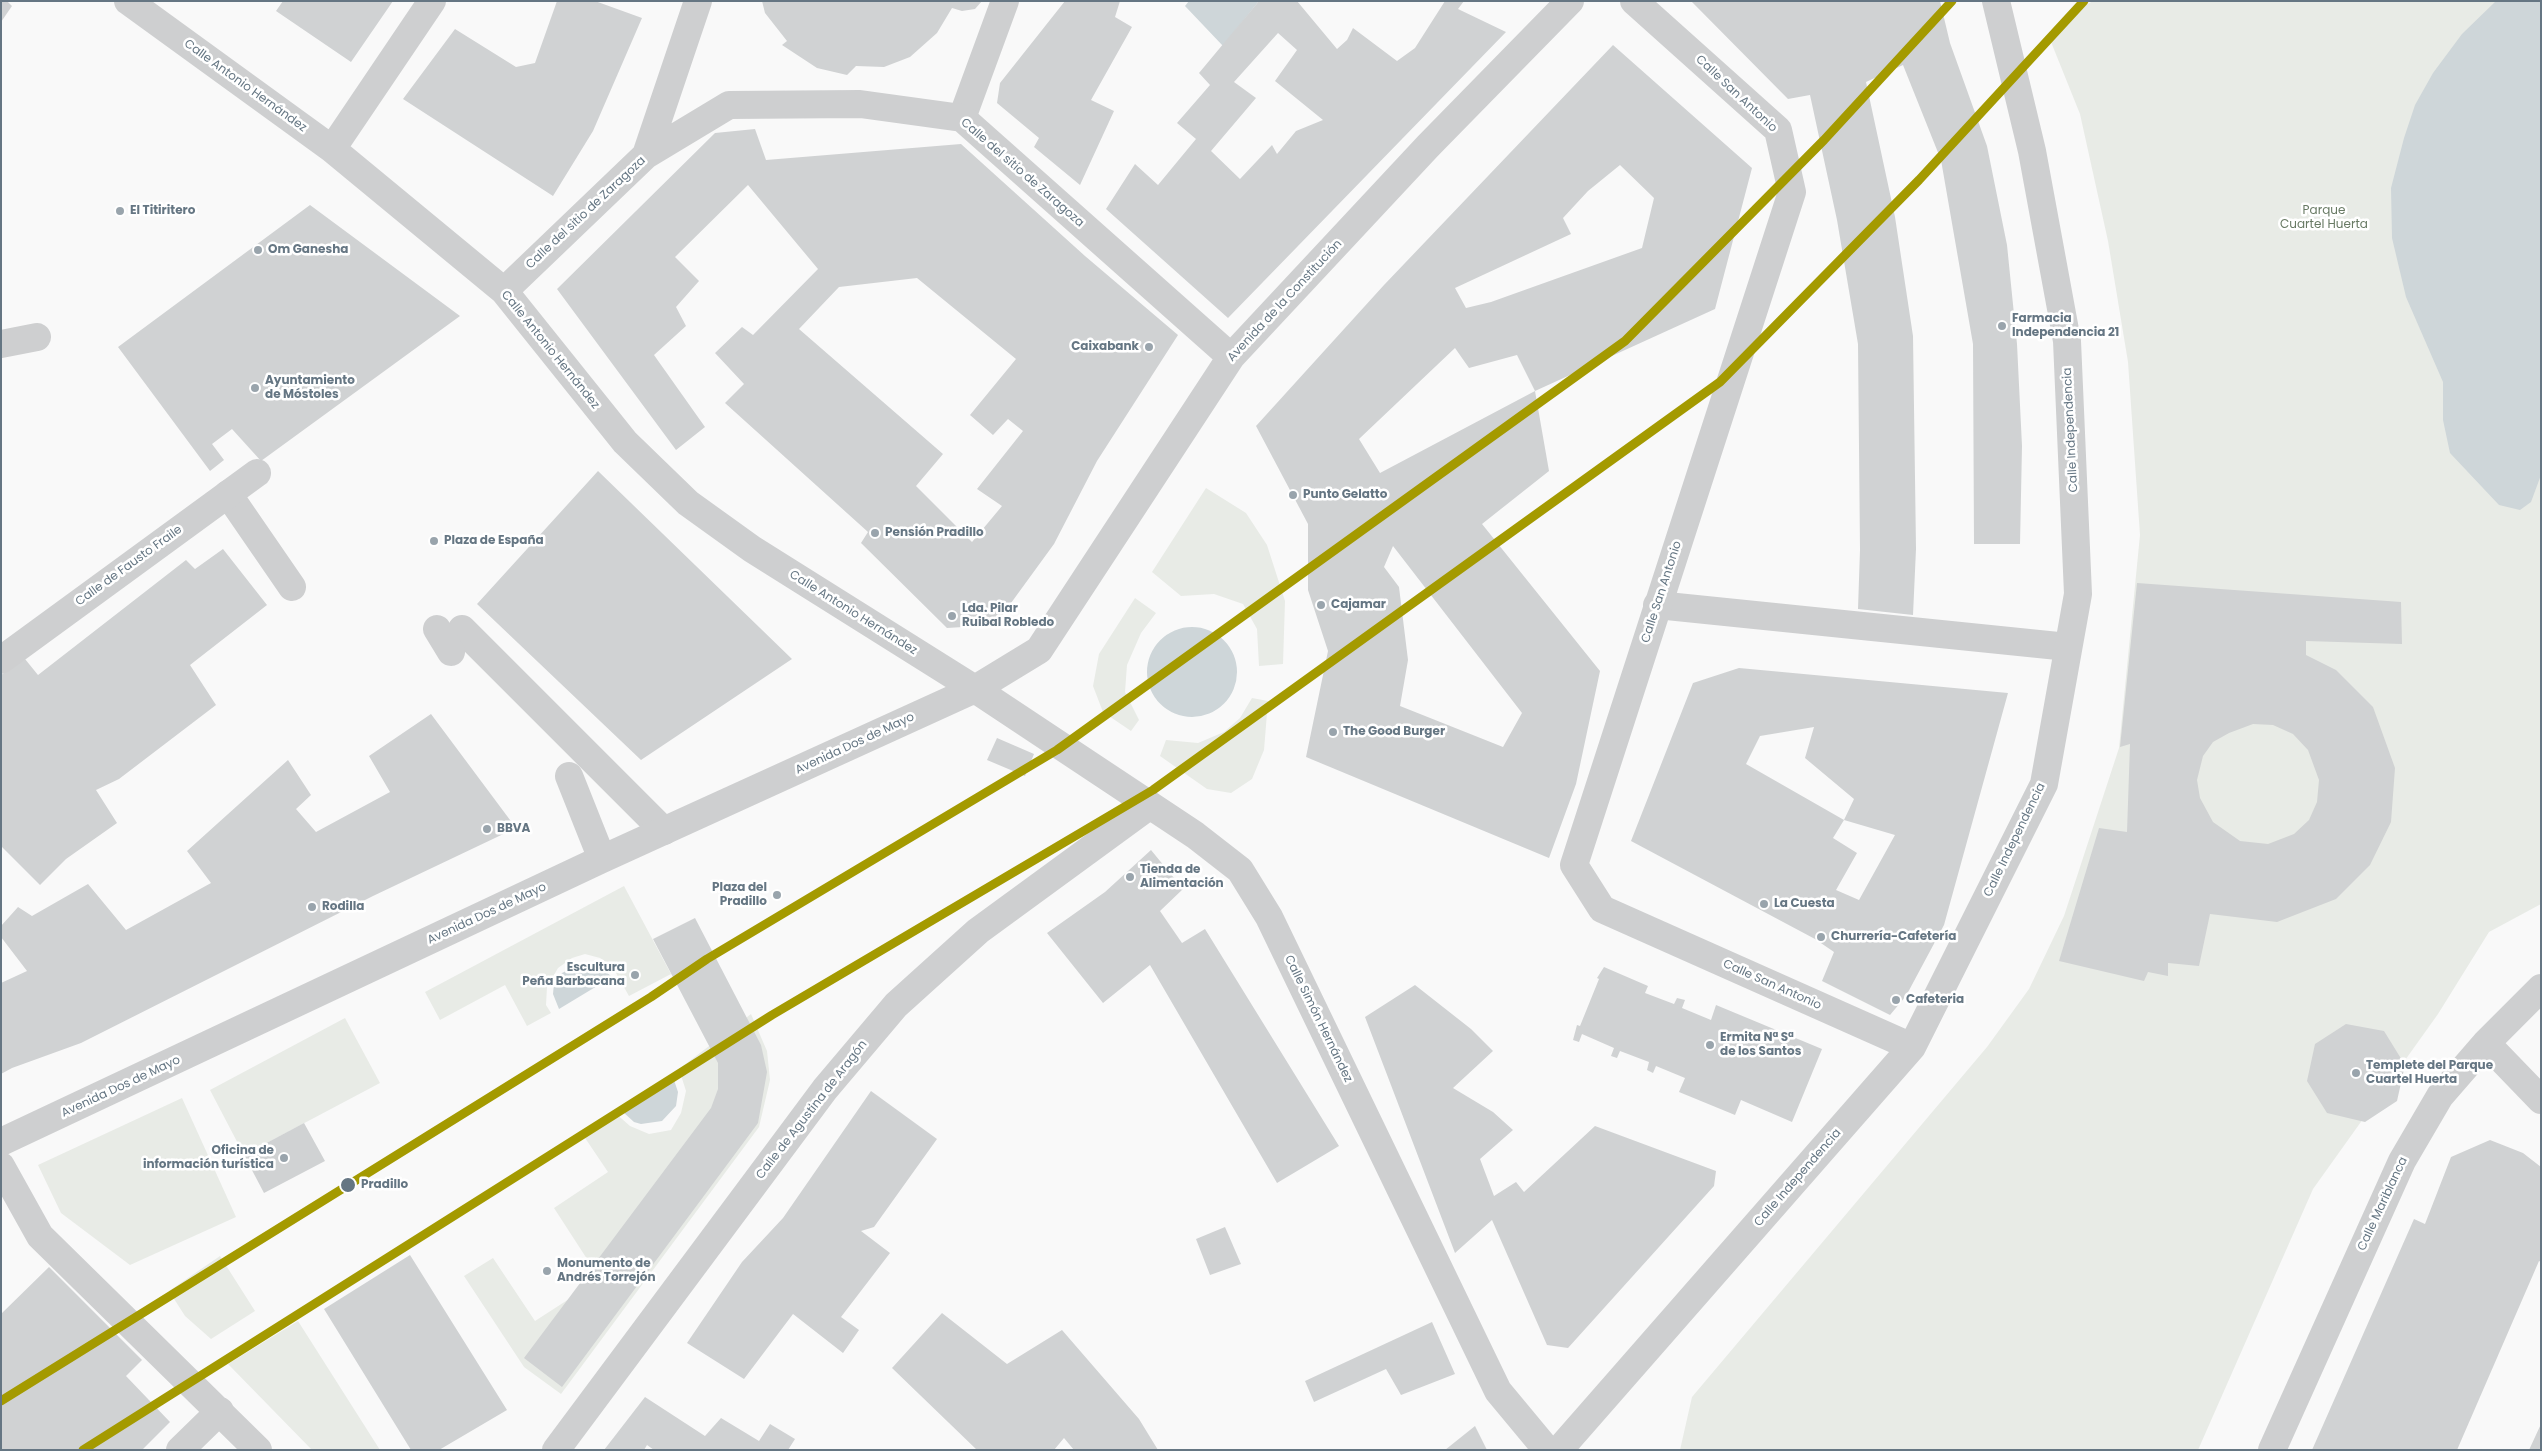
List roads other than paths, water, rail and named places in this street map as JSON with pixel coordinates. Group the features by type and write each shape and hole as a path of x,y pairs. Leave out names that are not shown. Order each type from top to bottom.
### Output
{"street":[{"name":"Calle Antonio Hernández","path":"128,1 332,149 504,291 625,442 688,504 752,549 975,689"},
{"path":"332,149 432,1"},
{"path":"646,155 698,1"},
{"path":"962,118 1005,1"},
{"name":"Avenida de la Constitución","path":"975,689 1039,650 1231,357 1428,146 1570,1"},
{"name":"Calle San Antonio","path":"1634,1 1778,130 1792,192 1574,865 1602,909 1912,1048"},
{"name":"Calle Independencia","path":"1559,1450 1912,1048 2044,784 2078,594 2067,341 2032,151 1996,1"},
{"name":"Calle del sitio de Zaragoza","path":"504,291 646,155 729,105 860,104 962,118 1231,357"},
{"path":"1,344 37,337"},
{"name":"Calle de Fausto Fraile","path":"1,660 257,473"},
{"path":"228,494 292,587"},
{"path":"1657,605 2068,647"},
{"path":"450,637 664,831"},
{"name":"Calle Simón Hernández","path":"975,689 1195,835 1240,870 1269,917 1498,1391 1547,1450"},
{"name":"Avenida Dos de Mayo","path":"1,1142 602,859 975,689"},
{"path":"569,776 602,859"},
{"name":"Calle de Agustina de Aragón","path":"556,1450 825,1089 896,1005 978,932 1149,806"},
{"name":"Calle Mariblanca","path":"2272,1450 2402,1161 2440,1096 2486,1043 2541,988"},
{"path":"2486,1043 2541,1100"},
{"path":"1,1166 40,1236 258,1450"},
{"path":"180,1450 220,1411"}],"place":[{"name":"El Titiritero","path":"120,211"},
{"name":"Om Ganesha","path":"258,250"},
{"name":"Farmacia Independencia 21","path":"2002,326"},
{"name":"Caixabank","path":"1149,347"},
{"name":"Ayuntamiento de Móstoles","path":"255,388"},
{"name":"Punto Gelatto","path":"1293,495"},
{"name":"Pensión Pradillo","path":"875,533"},
{"name":"Plaza de España","path":"434,541"},
{"name":"Cajamar","path":"1321,605"},
{"name":"Lda. Pilar Ruibal Robledo","path":"952,616"},
{"name":"The Good Burger","path":"1333,732"},
{"name":"BBVA","path":"487,829"},
{"name":"Tienda de Alimentación","path":"1130,877"},
{"name":"Plaza del Pradillo","path":"777,895"},
{"name":"La Cuesta","path":"1764,904"},
{"name":"Rodilla","path":"312,907"},
{"name":"Churrería-Cafetería","path":"1821,937"},
{"name":"Escultura Peña Barbacana","path":"635,975"},
{"name":"Cafeteria","path":"1896,1000"},
{"name":"Ermita Nª Sª de los Santos","path":"1710,1045"},
{"name":"Templete del Parque Cuartel Huerta","path":"2356,1073"},
{"name":"Oficina de información turística","path":"284,1158"},
{"name":"Pradillo","path":"348,1185"},
{"name":"Monumento de Andrés Torrejón","path":"547,1271"}],"park label":[{"name":"Parque Cuartel Huerta","path":"2324,218"}]}
